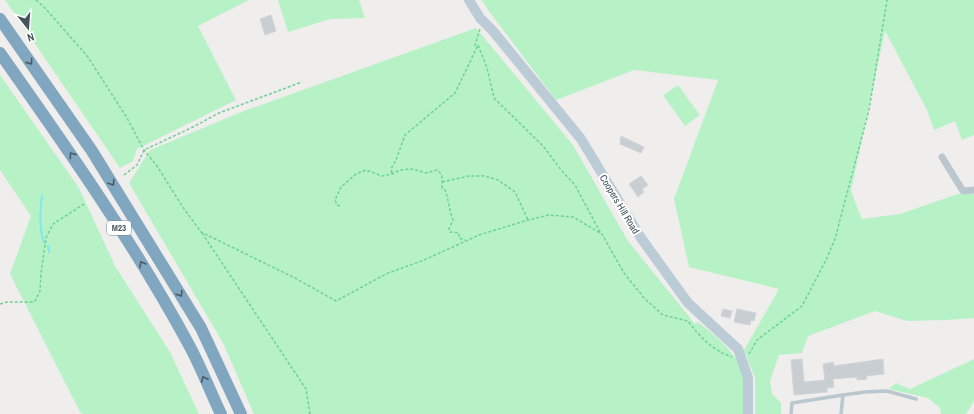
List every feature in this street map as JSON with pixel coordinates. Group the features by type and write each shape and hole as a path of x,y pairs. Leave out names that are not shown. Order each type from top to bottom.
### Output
{"highway":[{"name":"M23","path":"0,19 92,151 201,328 241,414"},
{"name":"M23","path":"0,53 78,164 137,255 189,346 221,414"}],"street":[{"name":"Coopers Hill Road","path":"469,0 480,18 493,31 581,139 641,238 688,303 738,348 748,378 748,414"},
{"path":"942,157 963,191 974,190"}],"lane":[{"path":"791,414 792,403 865,392 887,391 916,399"},
{"path":"842,414 843,395"}],"path":[{"path":"36,0 88,57 127,118 144,150 157,166 182,206 306,389 310,414"},
{"path":"479,31 475,45 478,45 487,68 494,98 542,146 561,170 575,184 624,273 646,299 663,315 688,321 699,336 721,353 742,362 757,340 802,306 826,260 835,239 869,110 887,0"},
{"path":"392,174 391,168 396,160 405,135 455,93 478,45"},
{"path":"124,175 137,165 144,150 191,128 220,112 302,82"},
{"path":"340,206 337,205 335,200 341,188 356,174 366,170 382,176 392,174 400,170 413,169 426,173 437,170 441,173 443,178 442,188 445,190 450,201 449,207 453,220 448,229 450,232 459,233 459,238 466,241"},
{"path":"442,182 469,176 484,176 498,180 515,192 528,220"},
{"path":"0,304 7,302 35,301 40,291 46,238 53,224 84,204"},
{"path":"201,232 297,279 336,301 386,274 424,260 466,241 549,214 573,217 602,234"}],"green space":[{"path":"5,0 249,0 198,26 236,100 137,149 133,161 120,168"},
{"path":"278,0 359,0 365,18 330,19 288,32"},
{"path":"482,0 974,0 974,135 962,140 955,121 934,130 927,110 885,31 851,191 862,219 900,214 958,194 974,194 974,318 907,321 875,311 808,336 802,353 779,355 770,381 772,394 781,403 781,414 755,414 755,378 744,350 779,289 689,267 674,199 718,80 634,70 556,100"},
{"path":"476,28 573,145 628,241 695,324 698,322 706,328 728,348 734,356 743,373 745,383 743,414 254,414 223,343 129,183 150,150 244,111"},
{"path":"0,75 79,188 115,266 170,352 199,414 83,414 80,412 10,274 31,216 0,170"},
{"path":"678,85 700,115 685,126 663,95"},
{"path":"974,359 974,401 966,414 941,414 940,408 928,398 889,389 896,383 910,389"}],"building":[{"path":"271,15 276,31 265,35 260,19"},
{"path":"621,136 644,147 641,153 620,144"},
{"path":"641,176 648,185 642,189 644,192 638,197 629,184"},
{"path":"723,309 732,311 730,318 721,316"},
{"path":"737,309 756,313 754,321 751,320 750,325 734,322"},
{"path":"802,359 804,382 825,380 823,364 833,362 834,366 883,359 884,374 866,376 867,379 857,380 857,377 833,379 834,387 827,388 827,392 794,395 791,360"}],"waterway":[{"path":"42,196 40,220 44,243"},
{"path":"48,246 49,252"}]}
